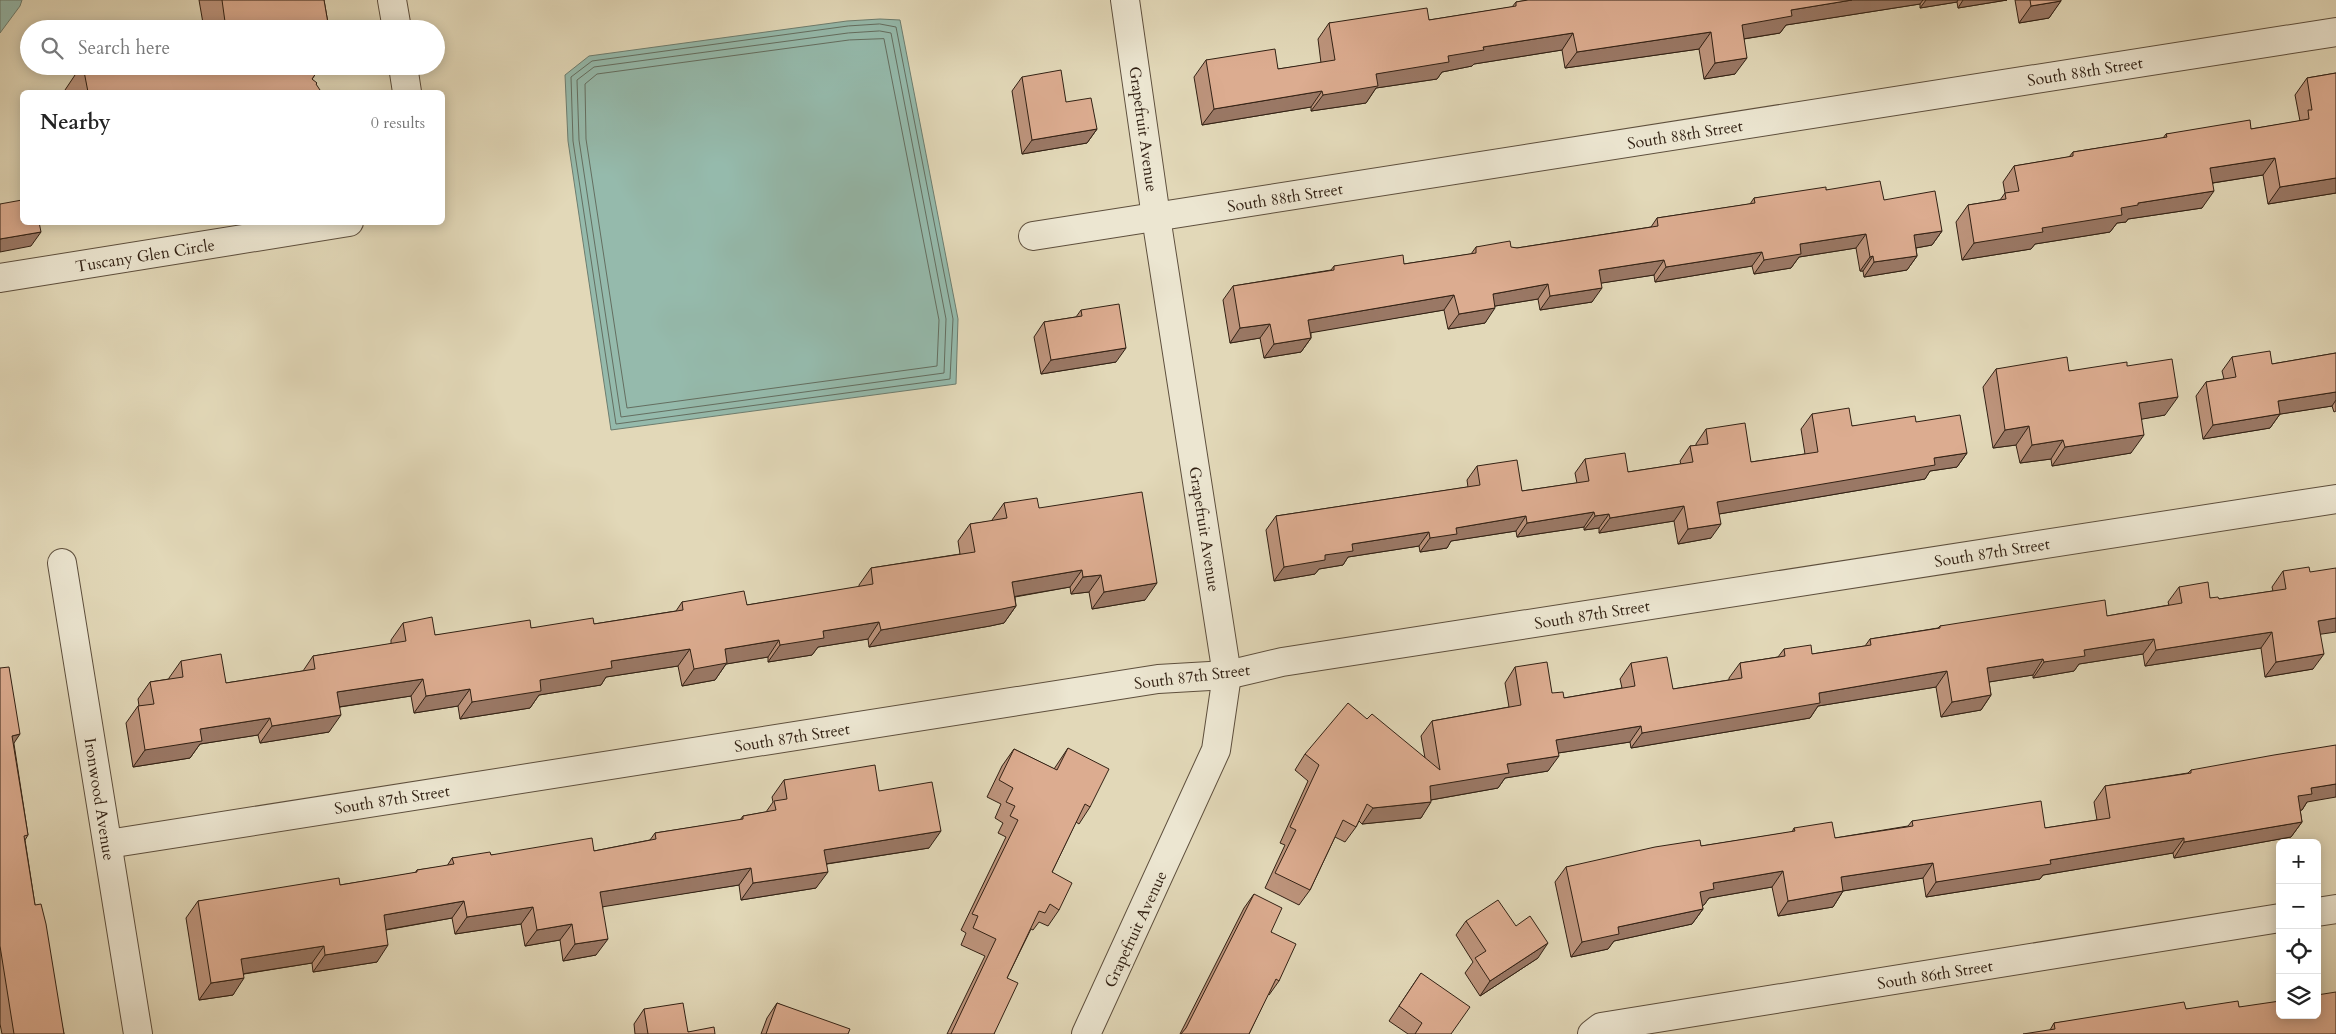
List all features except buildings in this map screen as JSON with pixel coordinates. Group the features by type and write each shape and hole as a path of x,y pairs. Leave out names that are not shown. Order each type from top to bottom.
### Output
{"street":[{"path":"392,0 395,20"},
{"name":"Grapefruit Avenue","path":"1086,1034 1216,750 1227,675 1156,217 1125,0"},
{"name":"South 88th Street","path":"1033,236 2336,32"},
{"path":"404,75 407,90"},
{"name":"Tuscany Glen Circle","path":"0,278 330,225"},
{"name":"South 87th Street","path":"108,844 1158,679 1227,675 1282,662 2336,499"},
{"name":"Ironwood Avenue","path":"62,563 138,1034"},
{"path":"2321,911 2336,909"},
{"name":"South 86th Street","path":"1592,1034 1602,1027 2276,919"}],"water":[{"path":"0,0 22,0 20,6 0,33"},
{"path":"900,20 958,319 956,384 611,430 568,141 565,75 589,56 847,21"}]}
